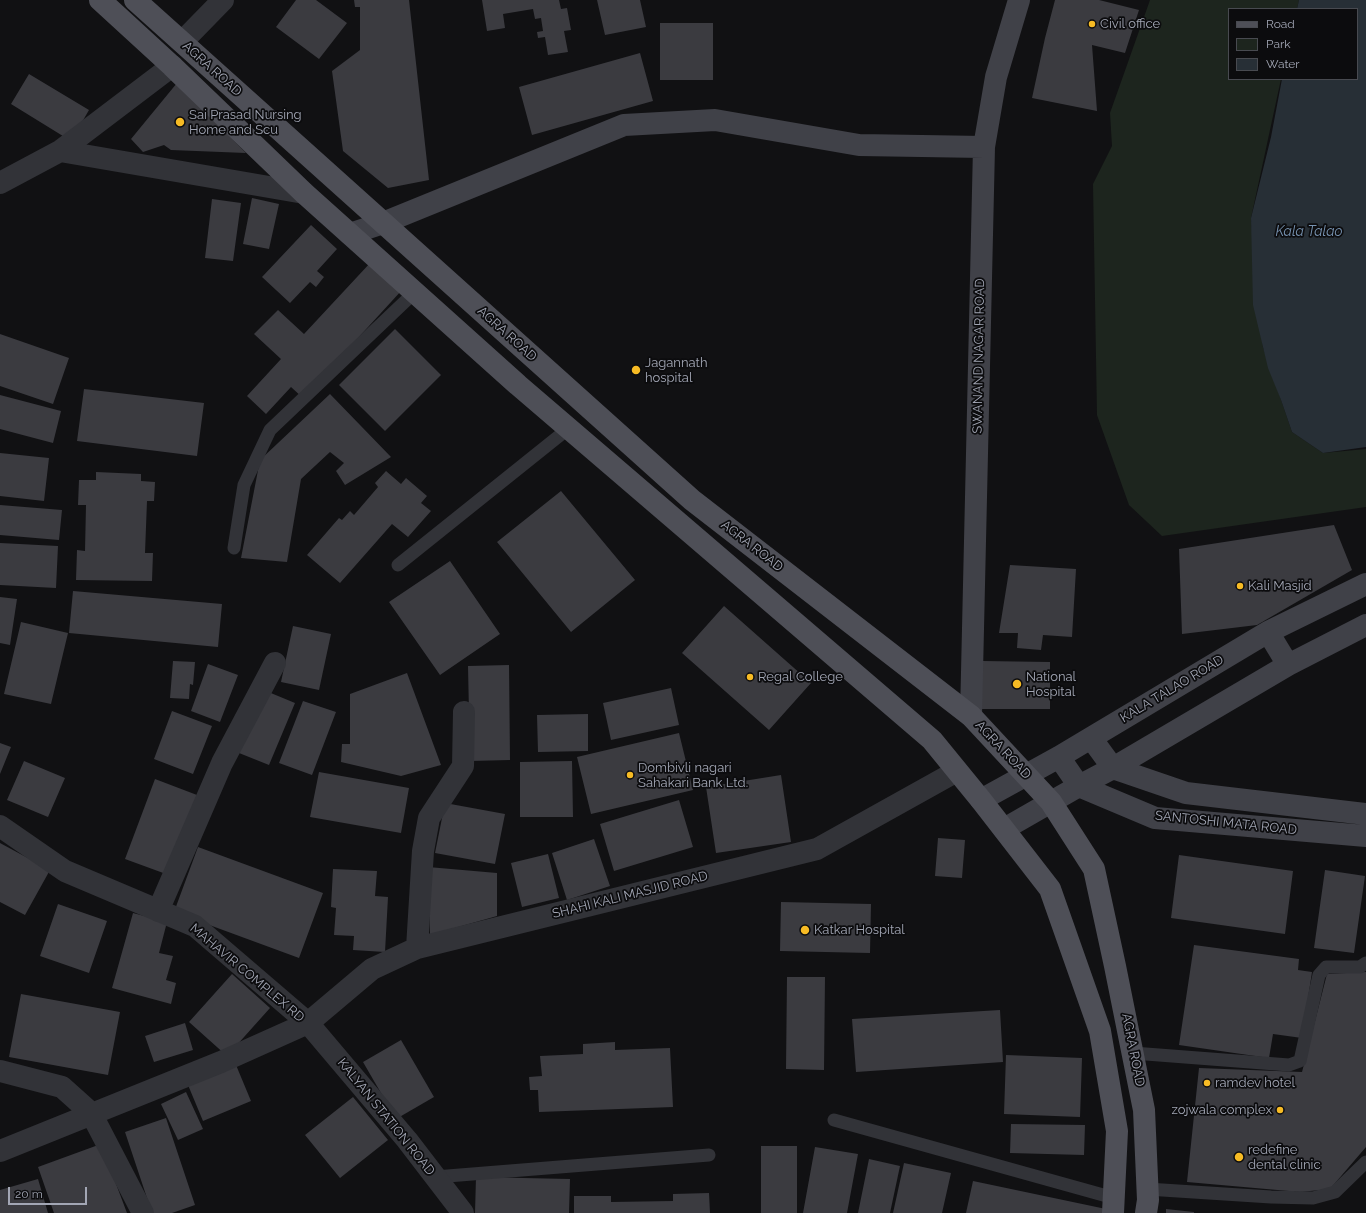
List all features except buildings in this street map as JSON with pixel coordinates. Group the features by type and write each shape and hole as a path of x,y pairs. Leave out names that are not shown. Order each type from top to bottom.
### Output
{"main road":[{"name":"AGRA ROAD","path":"100,0 172,66 304,193 518,385 932,740 1050,889 1100,1031 1117,1131 1114,1206"},
{"name":"AGRA ROAD","path":"135,0 692,500 971,716 1051,802 1094,869 1144,1110 1148,1200 1146,1213"},
{"name":"SWANAND NAGAR ROAD","path":"971,716 984,147 996,77 1019,0"},
{"path":"350,234 383,223 624,125 715,120 859,145 984,147"},
{"name":"KALA TALAO ROAD","path":"981,800 1059,758 1268,632 1366,584"},
{"path":"1004,829 1113,768 1288,666 1366,625"},
{"path":"1268,632 1288,666"},
{"path":"1091,738 1113,768"},
{"path":"1059,758 1079,786"},
{"name":"SANTOSHI MATA ROAD","path":"1113,768 1186,793 1366,814"},
{"name":"SANTOSHI MATA ROAD","path":"1079,786 1155,818 1366,836"}],"street":[{"path":"182,42 223,0"},
{"path":"0,183 60,151 172,66"},
{"path":"60,151 304,193"},
{"path":"158,911 222,763 275,663"},
{"path":"417,948 423,851 429,818 463,766 464,712"},
{"name":"SHAHI KALI MASJID ROAD","path":"308,1023 372,969 417,948 817,849 957,771"},
{"name":"MAHAVIR COMPLEX RD","path":"0,826 65,870 194,926 308,1023 221,1062 91,1113 0,1151"},
{"name":"KALYAN STATION ROAD","path":"308,1023 407,1140 463,1213"},
{"path":"0,1071 62,1087 91,1113 143,1213"}],"lane":[{"path":"234,548 244,484 270,430 416,292"},
{"path":"398,565 569,428"},
{"path":"1133,1053 1289,1065 1300,1061 1319,975 1326,967 1360,967 1366,963"},
{"path":"834,1120 1114,1206"},
{"path":"435,1177 709,1155"},
{"path":"1147,1189 1271,1197 1313,1198 1336,1192 1366,1162"}],"green space":[{"path":"1150,0 1299,0 1297,8 1228,8 1228,80 1281,80 1251,218 1263,347 1292,432 1323,453 1366,449 1366,507 1162,536 1129,505 1097,415 1093,184 1112,146 1110,113"}],"water":[{"name":"Kala Talao","path":"1299,0 1366,0 1366,447 1323,453 1292,432 1268,368 1253,305 1251,218 1271,137 1282,80 1358,80 1358,8 1297,8"}],"place":[{"name":"Civil office","path":"1092,24"},
{"name":"Sai Prasad Nursing Home and Scu","path":"180,122"},
{"name":"Jagannath hospital","path":"636,370"},
{"name":"Kali Masjid","path":"1240,586"},
{"name":"Regal College","path":"750,677"},
{"name":"National Hospital","path":"1017,684"},
{"name":"Dombivli nagari Sahakari Bank Ltd.","path":"630,775"},
{"name":"Katkar Hospital","path":"805,930"},
{"name":"ramdev hotel","path":"1207,1083"},
{"name":"zojwala complex","path":"1280,1110"},
{"name":"redefine dental clinic","path":"1239,1157"}]}
